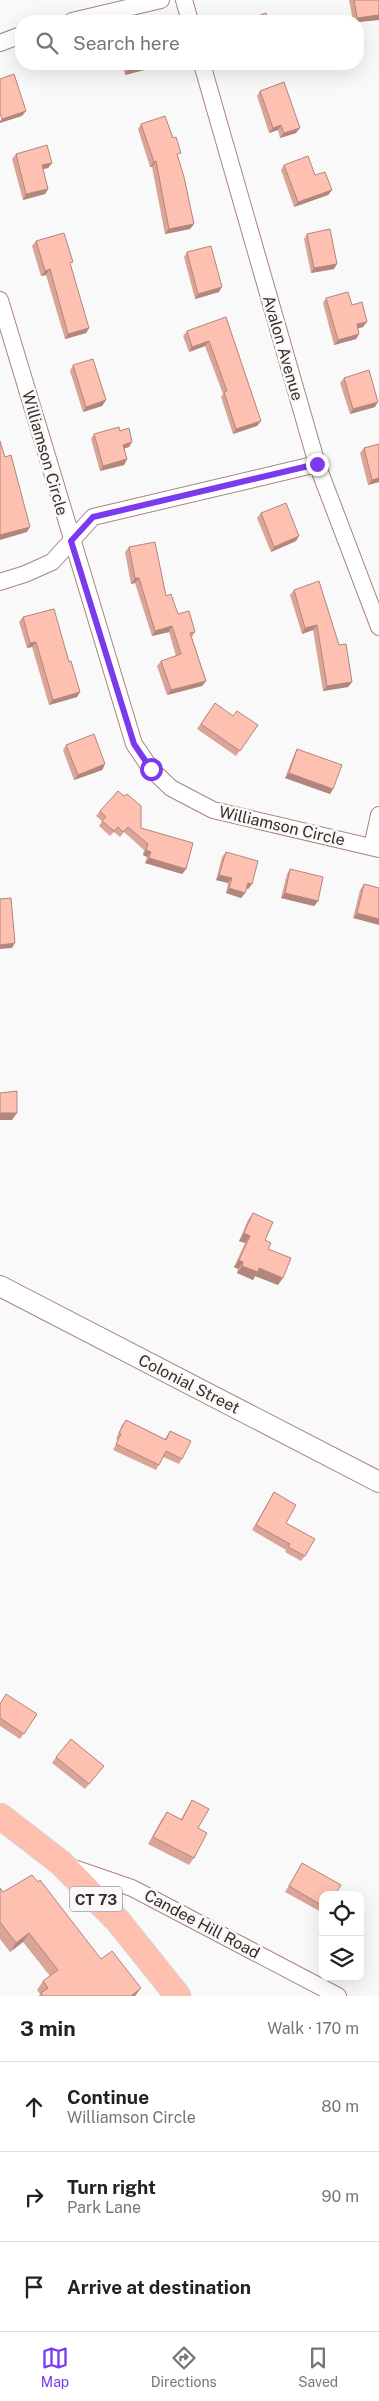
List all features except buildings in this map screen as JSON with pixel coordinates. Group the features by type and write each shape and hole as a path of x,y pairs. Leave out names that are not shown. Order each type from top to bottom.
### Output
{"main road":[{"name":"CT 73","path":"0,1816 61,1863 118,1921 178,1996"}],"street":[{"path":"97,15 161,0"},
{"path":"184,0 188,15"},
{"path":"0,43 15,37"},
{"name":"Avalon Avenue","path":"204,70 317,464 379,627"},
{"name":"Williamson Circle","path":"0,300 71,541 134,744 151,769 171,788 213,810 376,848"},
{"path":"0,582 25,574 52,562 93,517 317,464"},
{"path":"376,848 379,814"},
{"name":"Colonial Street","path":"0,1286 379,1482"},
{"name":"Candee Hill Road","path":"61,1863 132,1888 338,1996"}],"route":[{"path":"151,769 134,744 71,541 93,517 317,464"}]}
